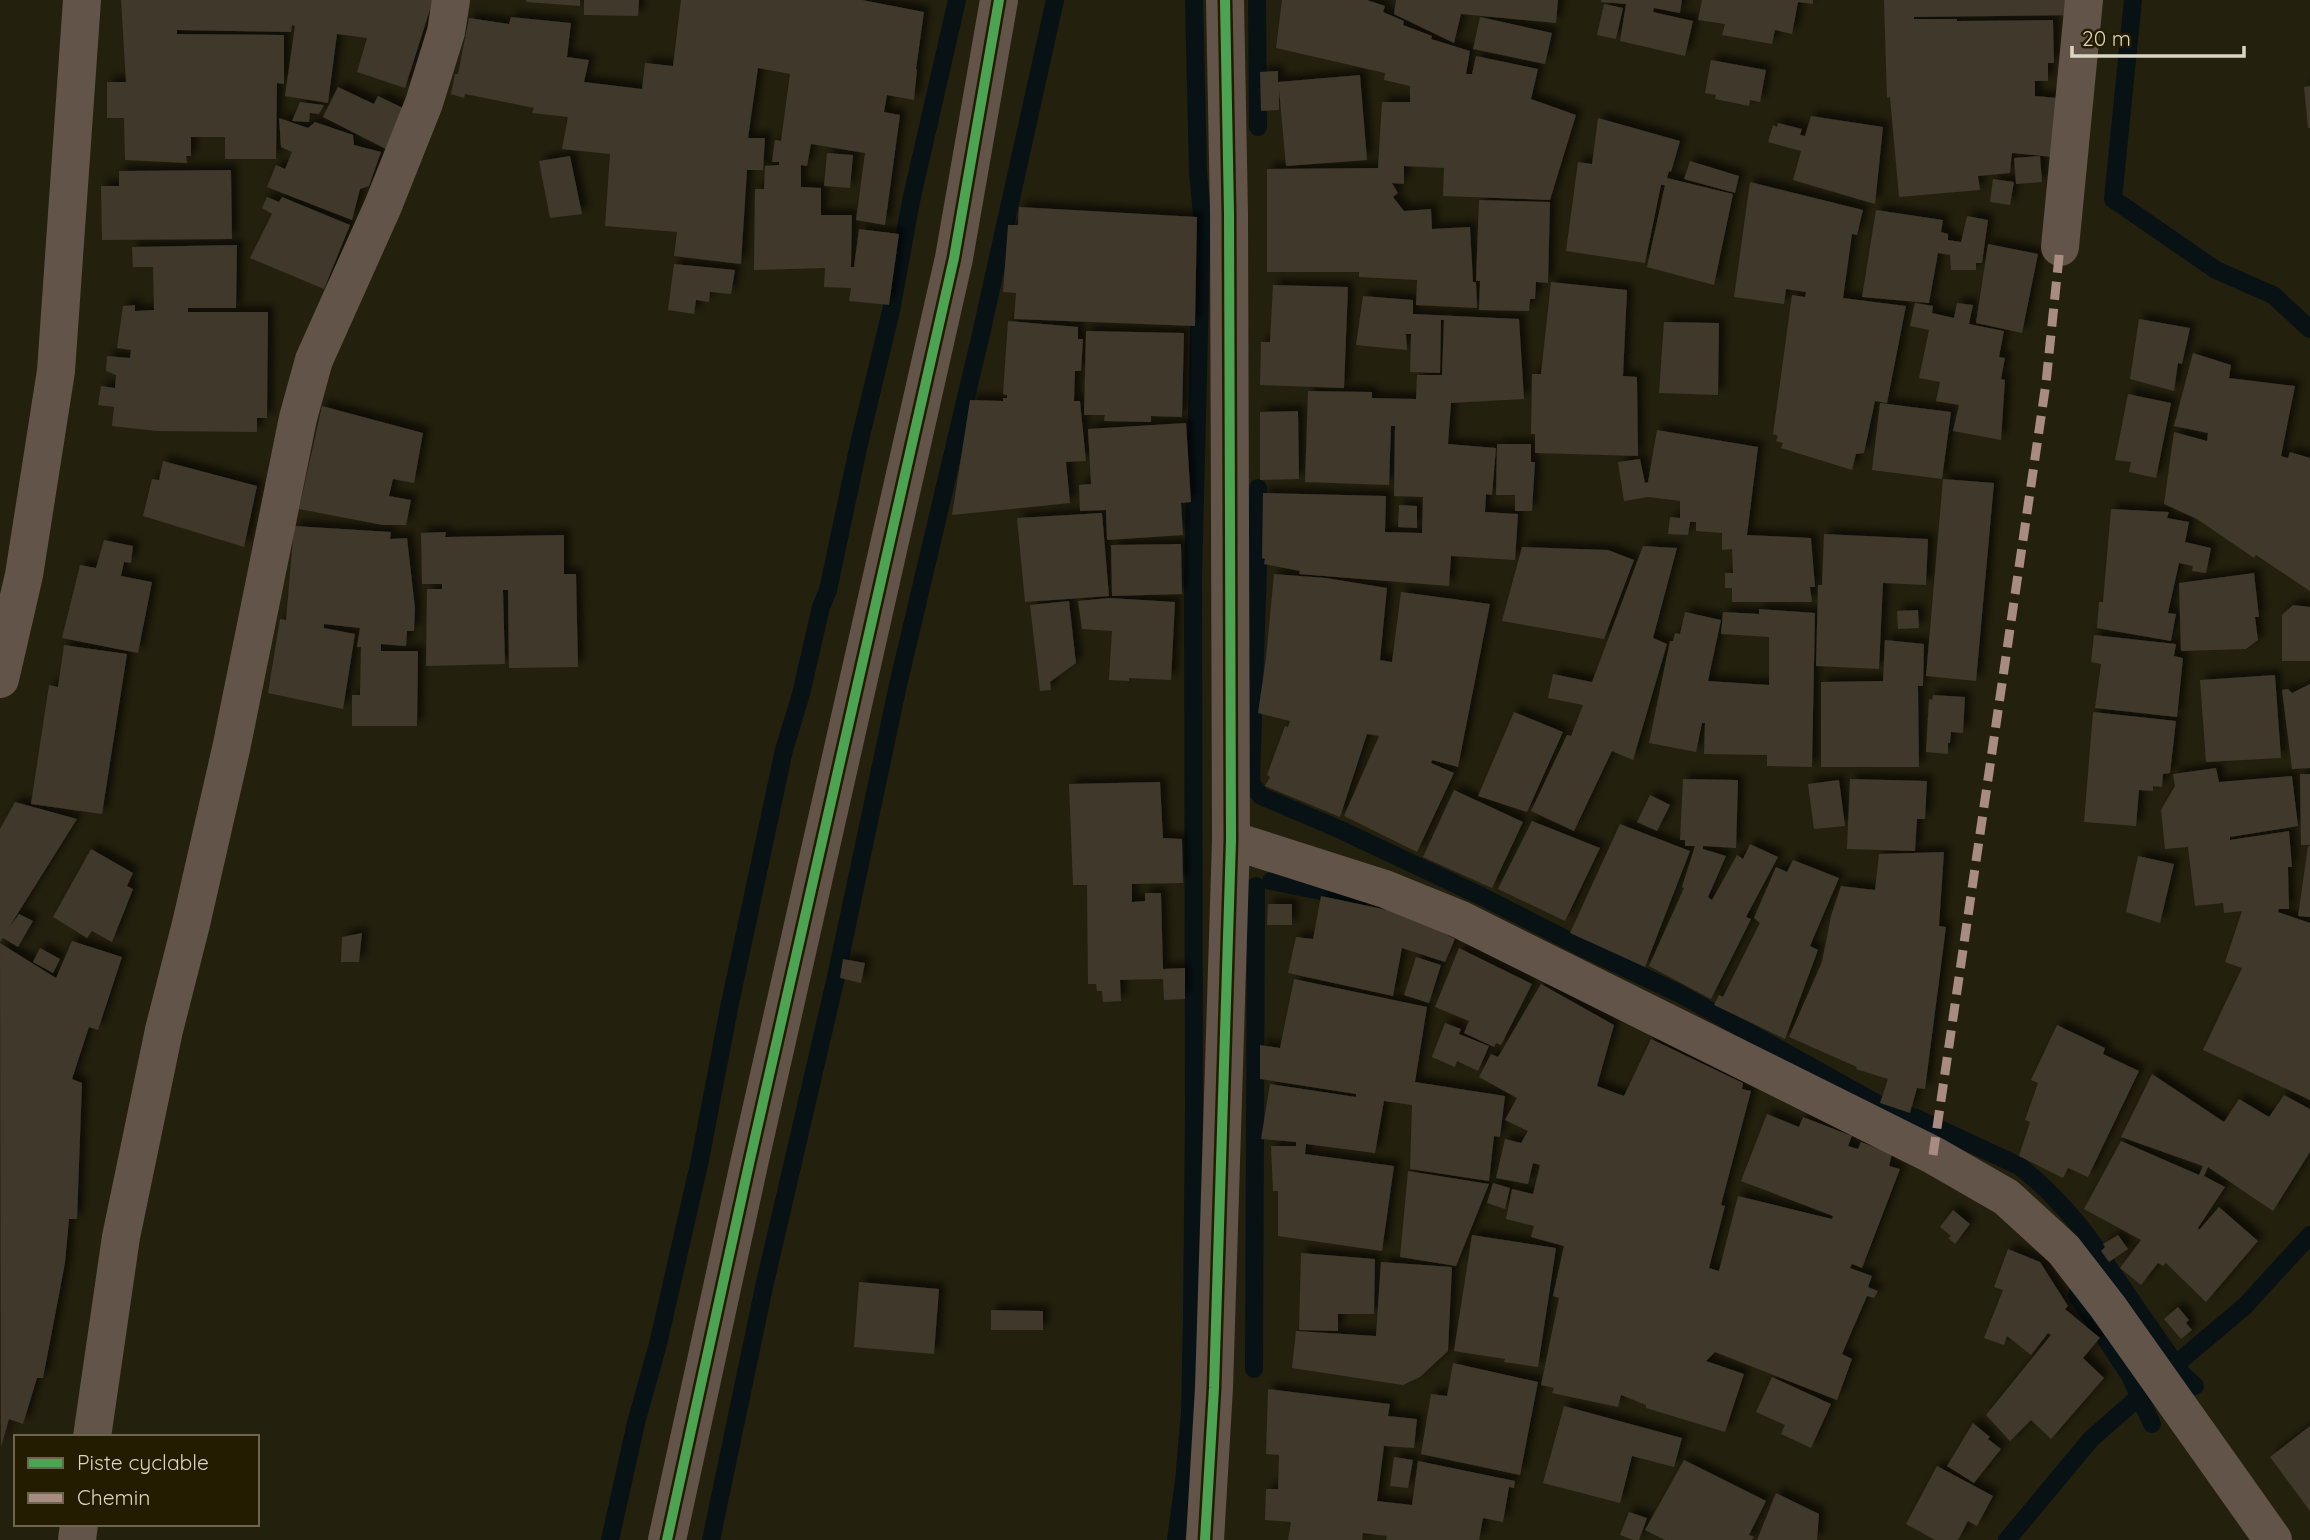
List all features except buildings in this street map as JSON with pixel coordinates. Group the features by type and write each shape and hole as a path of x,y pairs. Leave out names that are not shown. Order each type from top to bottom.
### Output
{"street":[{"path":"0,679 24,575 57,371 82,0"},
{"path":"92,1435 124,1224 164,1030 231,749 298,418 314,360 383,206 424,103 446,32 451,0"},
{"path":"667,1540 749,1164 954,258 999,0"},
{"path":"1205,1540 1214,1388 1231,840 1226,0"},
{"path":"2060,247 2084,0"},
{"path":"1231,840 1385,889 1459,919 1933,1155 2006,1197 2064,1250 2273,1540"}],"waterway":[{"path":"610,1540 700,1160 784,750 801,694 821,607 828,590 957,0"},
{"path":"711,1540 764,1287 836,977 898,685 981,334 1055,0"},
{"path":"1176,1540 1190,1413 1192,1319 1193,577 1202,214 1198,173 1194,0"},
{"path":"1257,0 1258,127"},
{"path":"2133,0 2113,199 2216,270 2273,295 2310,329"},
{"path":"1258,488 1251,780 1261,796 1341,830 1483,897 1680,994 1880,1105 1916,1118 2019,1166 2042,1185 2075,1221 2183,1375 2195,1386"},
{"path":"1271,881 1360,899"},
{"path":"1254,1369 1256,886"},
{"path":"2169,1370 2245,1306 2310,1235"},
{"path":"2077,1295 2130,1376 2152,1424"},
{"path":"2007,1540 2091,1439 2148,1389"}],"marked path":[{"path":"1933,1155 2046,383 2060,247"}],"cycle path":[{"path":"667,1540 749,1164 954,258 999,0"},
{"path":"1205,1540 1214,1388 1231,840 1229,213 1225,0"}]}
